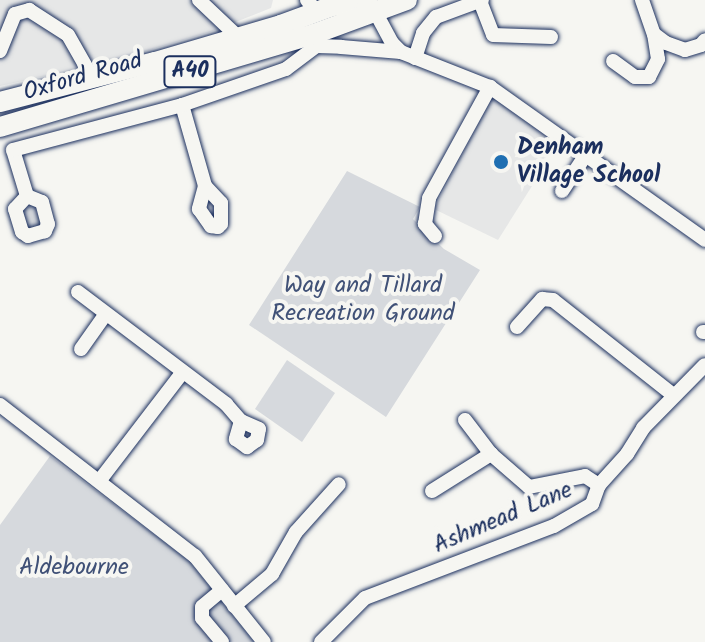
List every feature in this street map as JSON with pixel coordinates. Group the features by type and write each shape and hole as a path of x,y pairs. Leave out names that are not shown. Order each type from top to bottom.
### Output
{"highway":[{"name":"Oxford Road","path":"0,102 238,37 312,6 349,0"},
{"name":"Oxford Road","path":"0,127 316,40 407,0"}],"street":[{"path":"199,0 238,37"},
{"path":"408,55 436,17 481,0 493,35 551,37"},
{"path":"613,61 635,77 649,77 658,59 654,34 642,0"},
{"path":"312,6 370,2 392,43 408,55"},
{"path":"0,51 15,14 29,10 68,35 93,79"},
{"path":"654,34 685,50 701,45 705,40"},
{"path":"27,196 13,150 182,105 286,69 316,40 408,55 490,87 587,153 705,240"},
{"path":"435,236 425,224 429,198 490,87"},
{"path":"182,105 205,186"},
{"path":"27,120 31,145"},
{"path":"562,191 587,153"},
{"path":"78,292 226,404 241,421"},
{"path":"517,327 542,299 553,300 672,394"},
{"path":"81,349 107,316"},
{"name":"Ashmead Lane","path":"321,642 365,598 554,526 592,504 599,485 672,394 705,365"},
{"path":"100,480 183,372"},
{"path":"0,405 195,556 264,642"},
{"path":"465,420 491,454 529,487 585,476 599,485"},
{"path":"432,491 491,454"},
{"path":"234,606 272,574 296,532 339,484"},
{"path":"222,590 202,607 202,618 222,642"},
{"path":"205,642 207,624"}],"shaded area":[{"path":"0,0 273,0 271,8 210,32 109,62 0,86"},
{"name":"Denham Village School","path":"492,97 556,138 532,186 498,240 434,209"}],"green space":[{"name":"Way and Tillard Recreation Ground","path":"347,171 420,207 413,219 444,249 480,270 386,417 249,325"},
{"path":"34,205 42,226 27,230 22,209"},
{"path":"287,360 335,393 302,442 255,409"},
{"name":"Aldebourne","path":"50,456 189,561 254,642 0,642 0,525"}],"place":[{"name":"Denham Village School","path":"501,162"}]}
